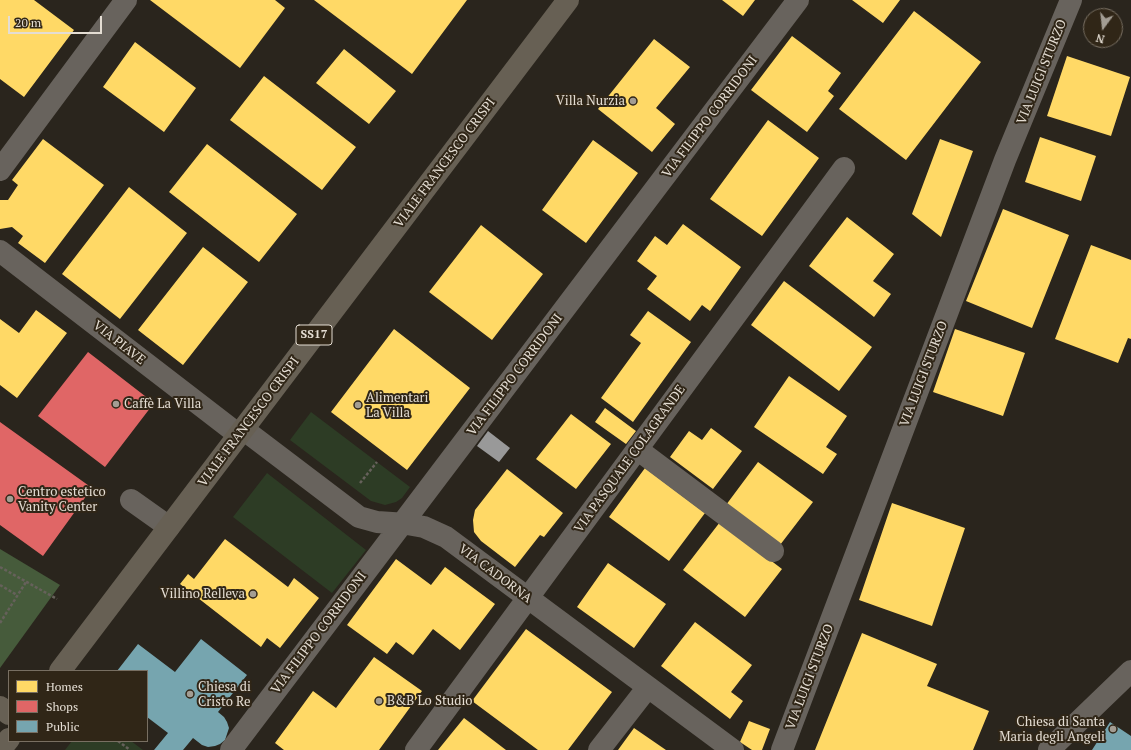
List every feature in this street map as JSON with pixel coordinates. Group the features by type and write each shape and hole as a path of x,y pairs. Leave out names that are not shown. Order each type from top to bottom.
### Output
{"main road":[{"name":"VIALE FRANCESCO CRISPI","path":"61,670 568,0"},
{"path":"0,750 8,740"}],"street":[{"path":"0,170 126,0"},
{"name":"VIA FILIPPO CORRIDONI","path":"231,750 798,0"},
{"name":"VIA LUIGI STURZO","path":"782,750 1005,160 1071,0"},
{"name":"VIA PASQUALE COLAGRANDE","path":"416,750 844,168"},
{"name":"VIA PIAVE","path":"0,251 202,407 241,432"},
{"name":"VIA CADORNA","path":"241,432 354,514 371,521 424,527 439,534 733,750"},
{"path":"637,449 773,551"},
{"path":"132,500 169,527"},
{"path":"1049,750 1131,671"},
{"path":"599,750 648,687"}],"path":[{"path":"0,567 57,599"},
{"path":"1,620 26,582"},
{"path":"0,585 17,595"},
{"path":"119,742 130,750"}],"green space":[{"path":"311,412 410,487 402,498 396,502 385,505 371,501 290,440"},
{"path":"267,473 366,550 332,593 233,517"},
{"path":"0,549 60,585 0,668"},
{"path":"71,742 132,742 143,750 65,750"}],"building: Homes":[{"path":"0,0 34,0 74,30 24,97 0,79"},
{"path":"150,0 275,0 285,8 240,68"},
{"path":"314,0 467,0 412,74"},
{"path":"722,0 755,0 743,16"},
{"path":"852,0 900,0 883,23"},
{"path":"914,11 981,62 906,160 839,109"},
{"path":"792,36 841,73 828,91 834,96 807,132 751,90"},
{"name":"Villa Nurzia","path":"654,39 690,67 656,108 675,124 652,152 598,109"},
{"path":"135,42 196,88 164,132 103,87"},
{"path":"344,49 396,91 369,124 316,83"},
{"path":"1067,56 1130,77 1111,136 1047,116"},
{"path":"264,76 356,147 322,190 230,120"},
{"path":"768,120 819,158 762,236 710,199"},
{"path":"1040,137 1096,156 1081,201 1025,182"},
{"path":"43,139 104,185 45,263 18,243 23,236 12,227 0,229 0,200 8,200 18,185 12,180"},
{"path":"940,139 973,151 941,237 912,214"},
{"path":"593,140 638,173 586,243 542,210"},
{"path":"207,144 297,214 259,262 169,192"},
{"path":"129,187 187,233 120,319 62,274"},
{"path":"1003,209 1069,235 1032,328 966,301"},
{"path":"847,217 894,254 873,281 891,294 874,317 809,266"},
{"path":"683,224 741,267 710,311 702,305 690,321 647,289 657,276 637,261 655,236 667,245"},
{"path":"481,225 543,274 492,340 429,292"},
{"path":"1091,245 1131,260 1131,339 1128,338 1118,363 1055,339"},
{"path":"203,247 248,282 183,365 138,330"},
{"path":"784,281 872,347 839,391 751,325"},
{"path":"36,310 67,333 17,398 0,385 0,319 19,333"},
{"path":"648,311 691,342 633,422 601,398 641,343 630,335"},
{"path":"394,329 470,388 407,470 331,412"},
{"path":"955,329 1025,353 1003,416 933,392"},
{"path":"789,376 847,416 826,447 837,454 823,474 754,427"},
{"path":"605,408 636,431 626,444 595,422"},
{"path":"571,414 611,444 576,489 536,459"},
{"path":"711,428 742,451 713,489 670,457 689,431 702,440"},
{"path":"758,462 813,502 780,545 726,505"},
{"path":"645,468 705,513 669,561 609,517"},
{"path":"507,469 563,513 544,537 540,535 515,567 481,541 474,532 473,520 475,510"},
{"path":"892,503 965,528 932,626 859,600"},
{"path":"720,522 782,569 745,617 683,570"},
{"name":"Villino Relleva","path":"225,539 288,587 294,578 319,598 280,648 267,638 261,647 180,584 188,574 194,579"},
{"path":"396,559 431,585 445,567 495,604 460,650 433,629 413,655 396,642 387,654 347,625"},
{"path":"608,563 666,604 634,648 577,607"},
{"path":"695,622 752,665 731,692 743,701 730,719 661,666"},
{"path":"526,629 612,692 568,750 538,750 472,701"},
{"path":"862,633 937,664 927,686 989,711 973,750 815,750"},
{"path":"374,657 422,691 379,750 284,750 275,743 313,691 336,708"},
{"path":"464,718 506,750 438,750"},
{"path":"749,721 770,729 762,750 752,750 740,742"},
{"path":"634,728 666,750 618,750"}],"building: Shops":[{"path":"88,352 154,403 105,467 38,416"},
{"path":"0,422 92,488 43,556 0,525"}],"building: Public":[{"name":"Chiesa di Cristo Re","path":"201,639 247,675 218,712 224,717 229,728 225,740 220,744 208,747 202,745 193,738 183,750 154,750 168,733 148,718 148,670 118,670 138,644 175,672"},
{"name":"Chiesa di Santa Maria degli Angeli","path":"1110,722 1131,736 1131,750 1092,750"}],"building: Industry":[{"path":"488,431 510,448 499,462 477,446"}],"place":[{"name":"Villa Nurzia","path":"633,101"},
{"name":"Caffè La Villa","path":"116,404"},
{"name":"Alimentari La Villa","path":"358,405"},
{"name":"Centro estetico Vanity Center","path":"10,499"},
{"name":"Villino Relleva","path":"253,594"},
{"name":"Chiesa di Cristo Re","path":"190,694"},
{"name":"B&B Lo Studio","path":"379,701"},
{"name":"Chiesa di Santa Maria degli Angeli","path":"1113,729"}]}
